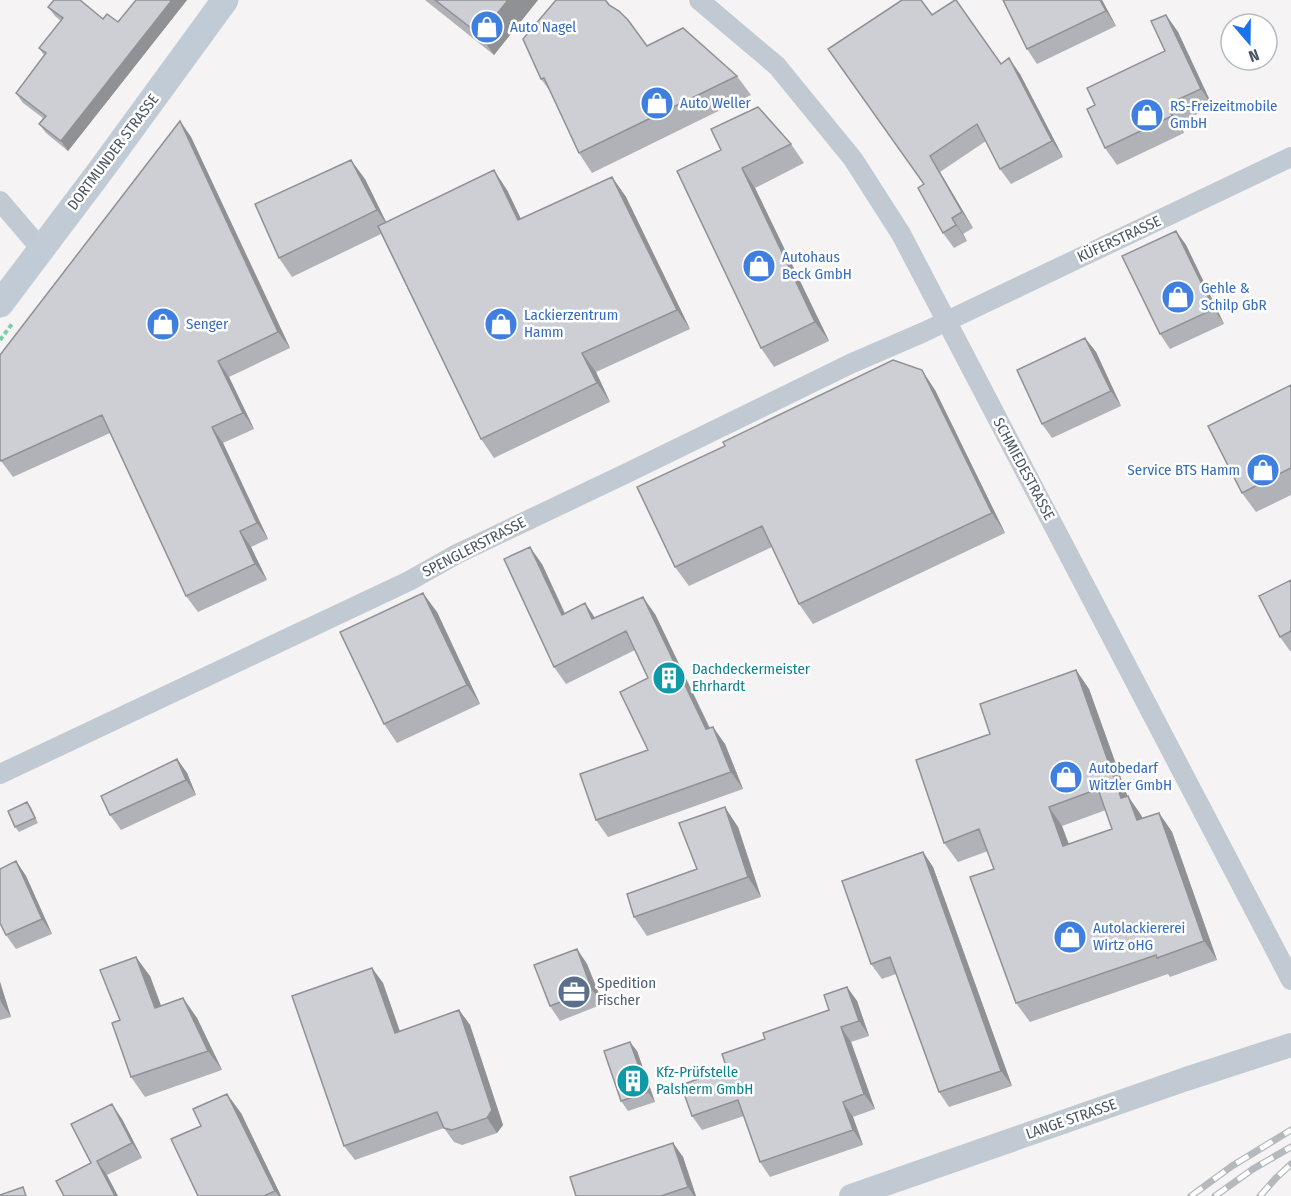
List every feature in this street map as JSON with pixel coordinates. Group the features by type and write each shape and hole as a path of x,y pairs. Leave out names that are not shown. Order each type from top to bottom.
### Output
{"main road":[{"name":"DORTMUNDER STRASSE","path":"0,304 225,0"}],"street":[{"name":"SCHMIEDESTRASSE","path":"699,0 777,66 853,159 901,234 1291,980"},
{"name":"KÜFERSTRASSE","path":"947,321 1291,157"},
{"path":"0,201 41,249"},
{"name":"SPENGLERSTRASSE","path":"0,774 409,580 457,554 849,364 947,321"},
{"name":"LANGE STRASSE","path":"851,1196 1291,1045"}],"building":[{"path":"54,0 80,0 103,19 107,14 118,22 136,0 172,0 61,141 39,124 46,116 16,93 46,53 39,48 63,18 48,7"},
{"path":"435,0 508,0 480,35"},
{"path":"556,0 605,0 628,20 647,46 683,28 737,76 579,153 523,39"},
{"path":"902,0 921,0 932,15 956,0 1001,64 1009,58 1052,141 1000,169 977,124 930,156 962,212 952,218 956,225 943,233 918,188 924,184 828,49"},
{"path":"1003,0 1100,0 1106,11 1027,49"},
{"path":"1166,15 1201,89 1179,99 1180,103 1169,108 1172,116 1105,148 1087,109 1095,105 1087,88 1165,51 1151,21"},
{"name":"Autohaus Beck GmbH","path":"758,107 791,144 742,168 815,322 761,348 677,171 721,150 711,129"},
{"path":"180,121 278,332 218,361 243,413 212,427 257,523 240,531 255,564 186,596 102,415 1,461 0,459 0,355"},
{"path":"351,160 377,210 279,258 255,204"},
{"path":"494,170 518,220 612,177 677,310 582,353 597,383 481,439 378,226"},
{"name":"Gehle & Schilp GbR","path":"1176,231 1214,309 1160,334 1122,256"},
{"path":"1085,338 1111,391 1042,424 1017,370"},
{"path":"893,360 922,370 992,513 799,604 762,526 675,567 637,487 725,446 723,442"},
{"path":"1291,385 1291,468 1242,493 1208,426"},
{"path":"530,547 562,615 585,603 592,619 643,597 706,729 713,727 731,772 596,820 580,774 648,750 620,692 648,678 626,631 554,667 504,559"},
{"path":"1291,580 1291,631 1280,637 1259,596"},
{"path":"423,593 467,685 384,724 340,632"},
{"path":"1076,670 1121,798 1128,796 1137,820 1159,813 1204,941 1016,1003 970,877 994,869 979,829 944,843 916,760 990,734 980,704","holes":["1098,789 1112,829 1063,846 1049,807"]},
{"path":"177,759 186,780 110,815 101,796"},
{"path":"27,802 35,818 15,827 8,811"},
{"path":"725,807 748,877 634,917 627,894 697,869 679,823"},
{"path":"923,852 1001,1071 939,1092 890,957 871,964 842,881"},
{"path":"16,861 42,919 6,935 0,923 0,869"},
{"path":"577,949 592,990 550,1006 534,965"},
{"path":"136,957 155,1008 183,998 208,1051 131,1077 112,1023 120,1020 100,970"},
{"path":"372,968 395,1033 459,1010 492,1110 487,1118 452,1130 444,1128 437,1112 344,1146 292,996"},
{"path":"847,987 859,1021 841,1027 864,1094 843,1102 853,1130 760,1162 738,1100 692,1116 681,1085 727,1069 722,1054 765,1039 763,1033 829,1010 824,995"},
{"name":"Kfz-Prüfstelle Palsherm GmbH","path":"630,1042 648,1092 621,1101 604,1051"},
{"path":"227,1094 275,1191 264,1196 198,1196 171,1139 201,1126 193,1109"},
{"path":"112,1104 132,1143 97,1161 115,1196 64,1196 56,1181 91,1163 71,1124"},
{"path":"673,1143 688,1187 661,1196 576,1196 570,1177"},
{"path":"23,1187 26,1196 0,1196 0,1195"}],"railway":[{"path":"1191,1196 1232,1166 1291,1130"},
{"path":"1215,1196 1253,1169 1291,1147"},
{"path":"1260,1196 1291,1164"}],"place":[{"name":"Auto Nagel","path":"487,27"},
{"name":"Auto Weller","path":"657,103"},
{"name":"RS-Freizeitmobile GmbH","path":"1147,115"},
{"name":"Autohaus Beck GmbH","path":"759,266"},
{"name":"Gehle & Schilp GbR","path":"1178,297"},
{"name":"Senger","path":"163,324"},
{"name":"Lackierzentrum Hamm","path":"501,324"},
{"name":"Service BTS Hamm","path":"1263,470"},
{"name":"Dachdeckermeister Ehrhardt","path":"669,678"},
{"name":"Autobedarf Witzler GmbH","path":"1066,777"},
{"name":"Autolackiererei Wirtz oHG","path":"1070,937"},
{"name":"Spedition Fischer","path":"574,992"},
{"name":"Kfz-Prüfstelle Palsherm GmbH","path":"633,1081"}]}
